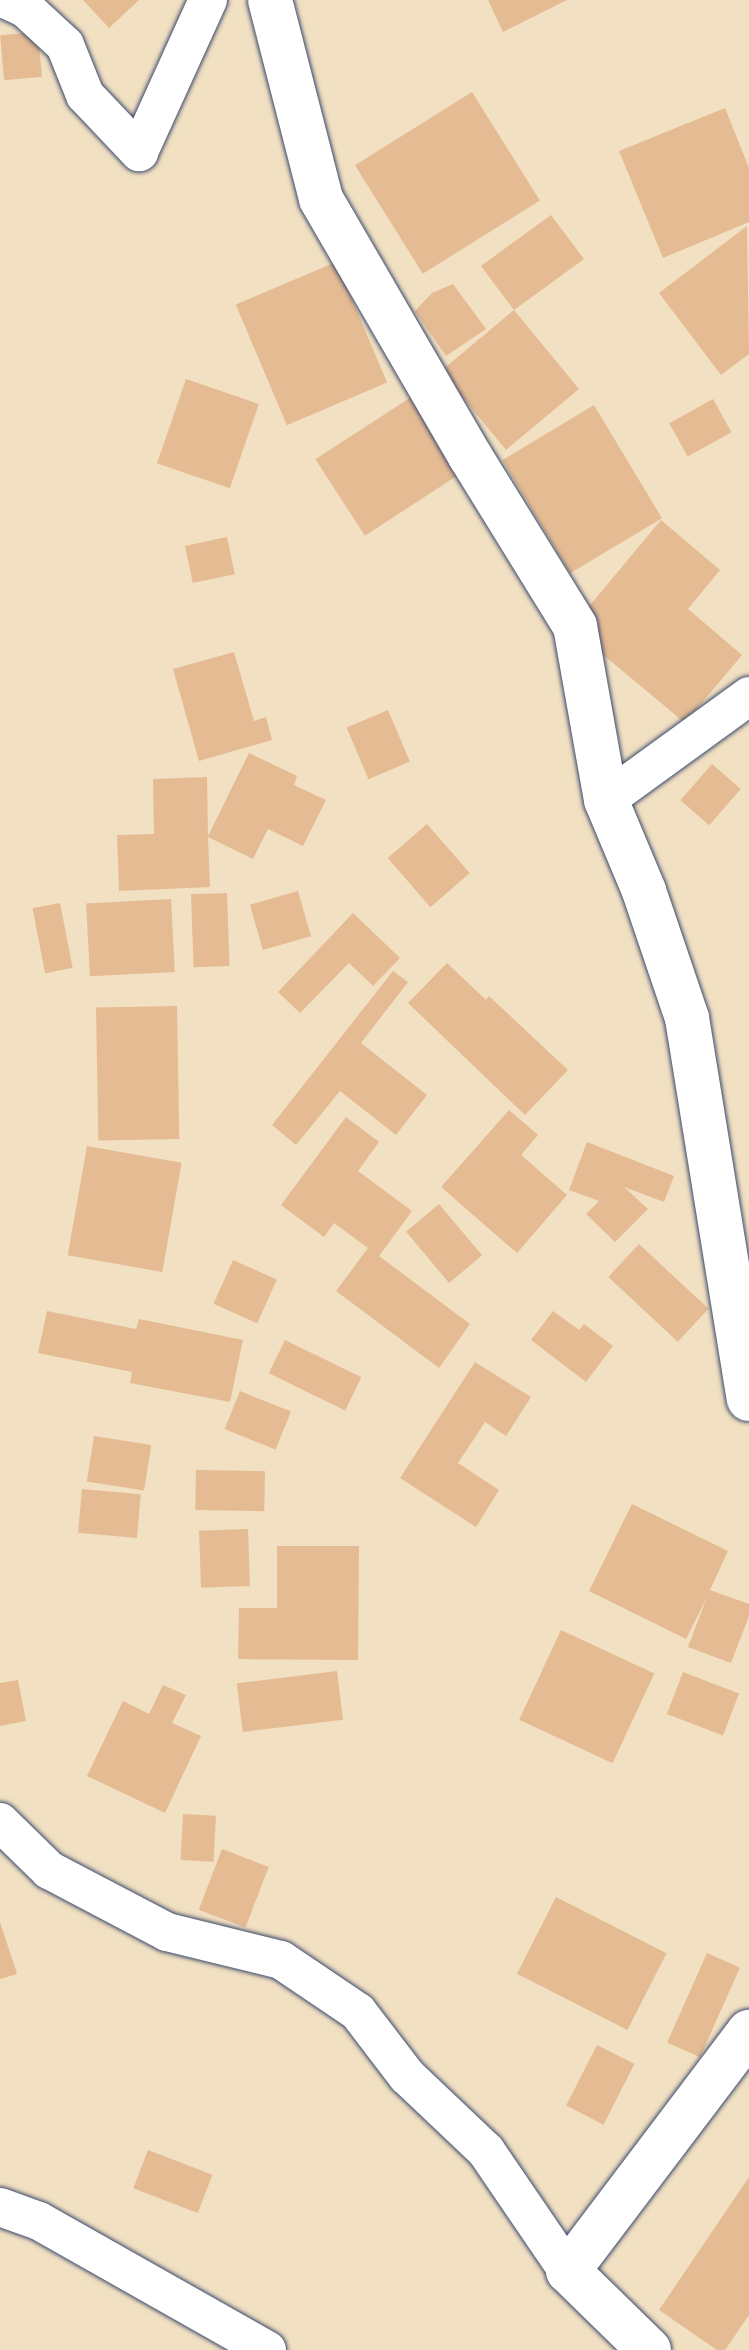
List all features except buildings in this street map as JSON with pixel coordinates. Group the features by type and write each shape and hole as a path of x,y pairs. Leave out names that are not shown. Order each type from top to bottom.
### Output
{"street":[{"path":"7,0 26,9 65,45 85,95 139,152 208,0"},
{"path":"270,0 321,199 470,456 575,626 606,800 644,891 687,1018 749,1399"},
{"path":"606,800 749,696"},
{"path":"0,1822 49,1870 167,1932 281,1960 358,2012 407,2076 486,2151 568,2271 649,2350"},
{"path":"568,2271 749,2032"},
{"path":"0,2207 39,2221 267,2350"}]}
